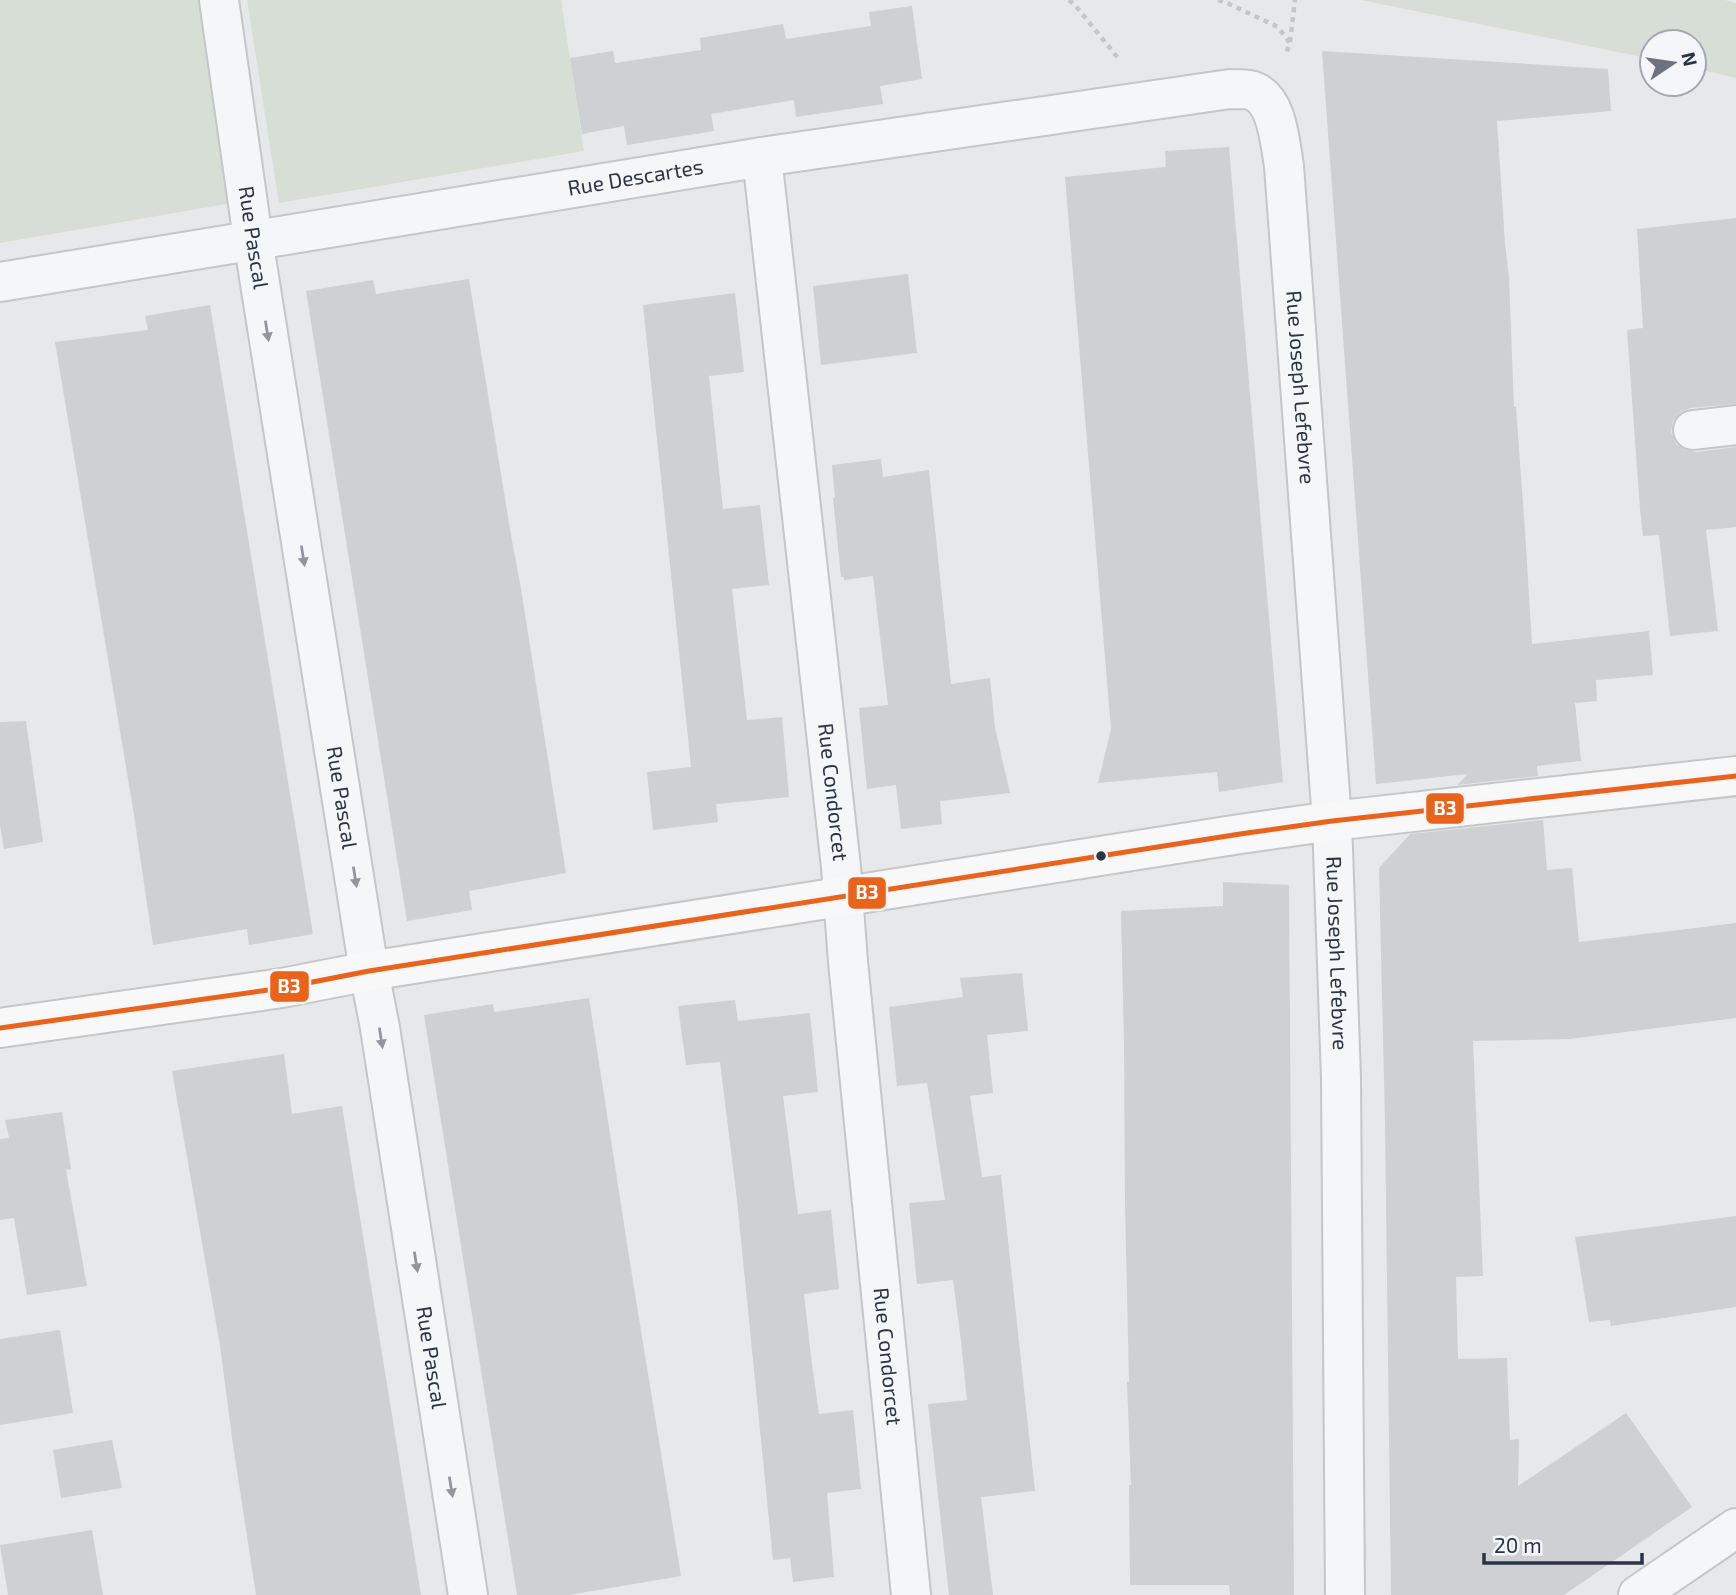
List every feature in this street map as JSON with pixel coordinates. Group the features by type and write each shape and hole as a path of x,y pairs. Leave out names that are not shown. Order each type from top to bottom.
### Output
{"street":[{"name":"Rue Pascal","path":"219,0 253,239 468,1595"},
{"name":"Rue Descartes","path":"0,282 762,158 1230,89 1253,91 1269,103"},
{"name":"Rue Joseph Lefebvre","path":"1269,103 1277,127 1284,166 1332,821 1340,1067 1345,1595"},
{"name":"Rue Condorcet","path":"762,158 843,896 911,1595"},
{"path":"1693,430 1736,425"},
{"path":"0,1028 282,988 369,971 1332,821 1736,776"},
{"path":"1638,1595 1736,1528"}],"path":[{"path":"1069,0 1117,58 1147,102"},
{"path":"1218,0 1278,27 1290,43"},
{"path":"1269,103 1290,43 1295,0"}],"shaded area":[{"path":"0,0 200,0 232,203 0,243"},
{"path":"247,0 561,0 584,151 279,203"},
{"path":"1361,0 1725,0 1736,3 1736,78 1708,71 1708,28 1638,28 1638,56"}],"building":[{"path":"912,6 922,79 880,86 883,104 796,117 794,100 711,114 714,131 627,145 624,126 582,134 570,58 613,51 615,63 701,50 700,38 783,24 786,39 871,26 869,12"},
{"path":"1322,51 1608,69 1611,111 1497,121 1509,278 1514,407 1532,644 1649,631 1653,675 1596,680 1597,701 1575,703 1581,761 1537,766 1538,776 1457,785 1468,774 1376,784"},
{"path":"1229,147 1283,782 1219,792 1217,772 1098,783 1111,729 1065,177 1166,167 1165,151"},
{"path":"1736,218 1736,404 1690,408 1681,412 1673,421 1671,432 1676,444 1685,450 1696,452 1736,447 1736,527 1706,530 1718,631 1670,636 1659,535 1643,536 1640,509 1627,330 1643,328 1637,229"},
{"path":"908,274 917,353 821,365 813,286"},
{"path":"469,279 566,873 469,891 472,910 407,921 306,291 373,280 376,294"},
{"path":"735,293 744,372 709,376 723,509 760,505 769,585 732,589 747,720 782,717 789,797 716,804 718,822 653,830 647,772 691,767 643,305"},
{"path":"210,305 313,934 249,945 247,929 153,945 134,815 55,342 148,330 145,316"},
{"path":"881,459 883,477 929,470 951,684 990,678 995,728 1010,793 940,801 942,824 901,829 896,785 867,789 859,708 888,705 873,576 844,580 844,577 841,577 833,498 832,465"},
{"path":"26,721 43,842 4,849 0,825 0,722"},
{"path":"1543,820 1547,870 1572,868 1579,942 1736,923 1736,1018 1570,1039 1473,1041 1483,1276 1456,1277 1458,1359 1507,1358 1510,1440 1519,1439 1518,1486 1626,1413 1692,1507 1564,1595 1391,1595 1379,868 1410,834"},
{"path":"1223,882 1289,885 1294,1595 1230,1595 1229,1585 1130,1585 1131,1485 1127,1382 1121,911 1223,906"},
{"path":"1022,973 1028,1031 987,1035 993,1093 970,1096 982,1177 1001,1175 1035,1491 981,1497 993,1595 949,1595 928,1404 967,1400 961,1341 953,1280 917,1284 909,1203 945,1200 927,1083 897,1086 889,1007 963,997 960,978"},
{"path":"589,998 681,1576 569,1595 517,1595 424,1015 493,1004 494,1012"},
{"path":"735,1000 738,1021 810,1013 818,1092 783,1096 798,1214 831,1210 839,1289 804,1294 819,1414 853,1410 861,1489 827,1493 834,1577 793,1582 790,1558 773,1560 737,1200 720,1062 686,1065 678,1006"},
{"path":"284,1054 292,1114 342,1106 421,1595 256,1595 220,1346 172,1071"},
{"path":"62,1112 71,1169 66,1170 87,1286 27,1295 14,1218 0,1220 0,1139 9,1138 5,1120"},
{"path":"1736,1216 1736,1307 1611,1326 1610,1320 1589,1322 1575,1237"},
{"path":"60,1330 73,1413 0,1425 0,1339"},
{"path":"112,1440 122,1488 61,1498 53,1450"},
{"path":"92,1530 103,1595 8,1595 0,1545"}],"transit line":[{"name":"B3","path":"0,1028 282,988 369,971 1240,834 1332,821 1736,776"}]}
